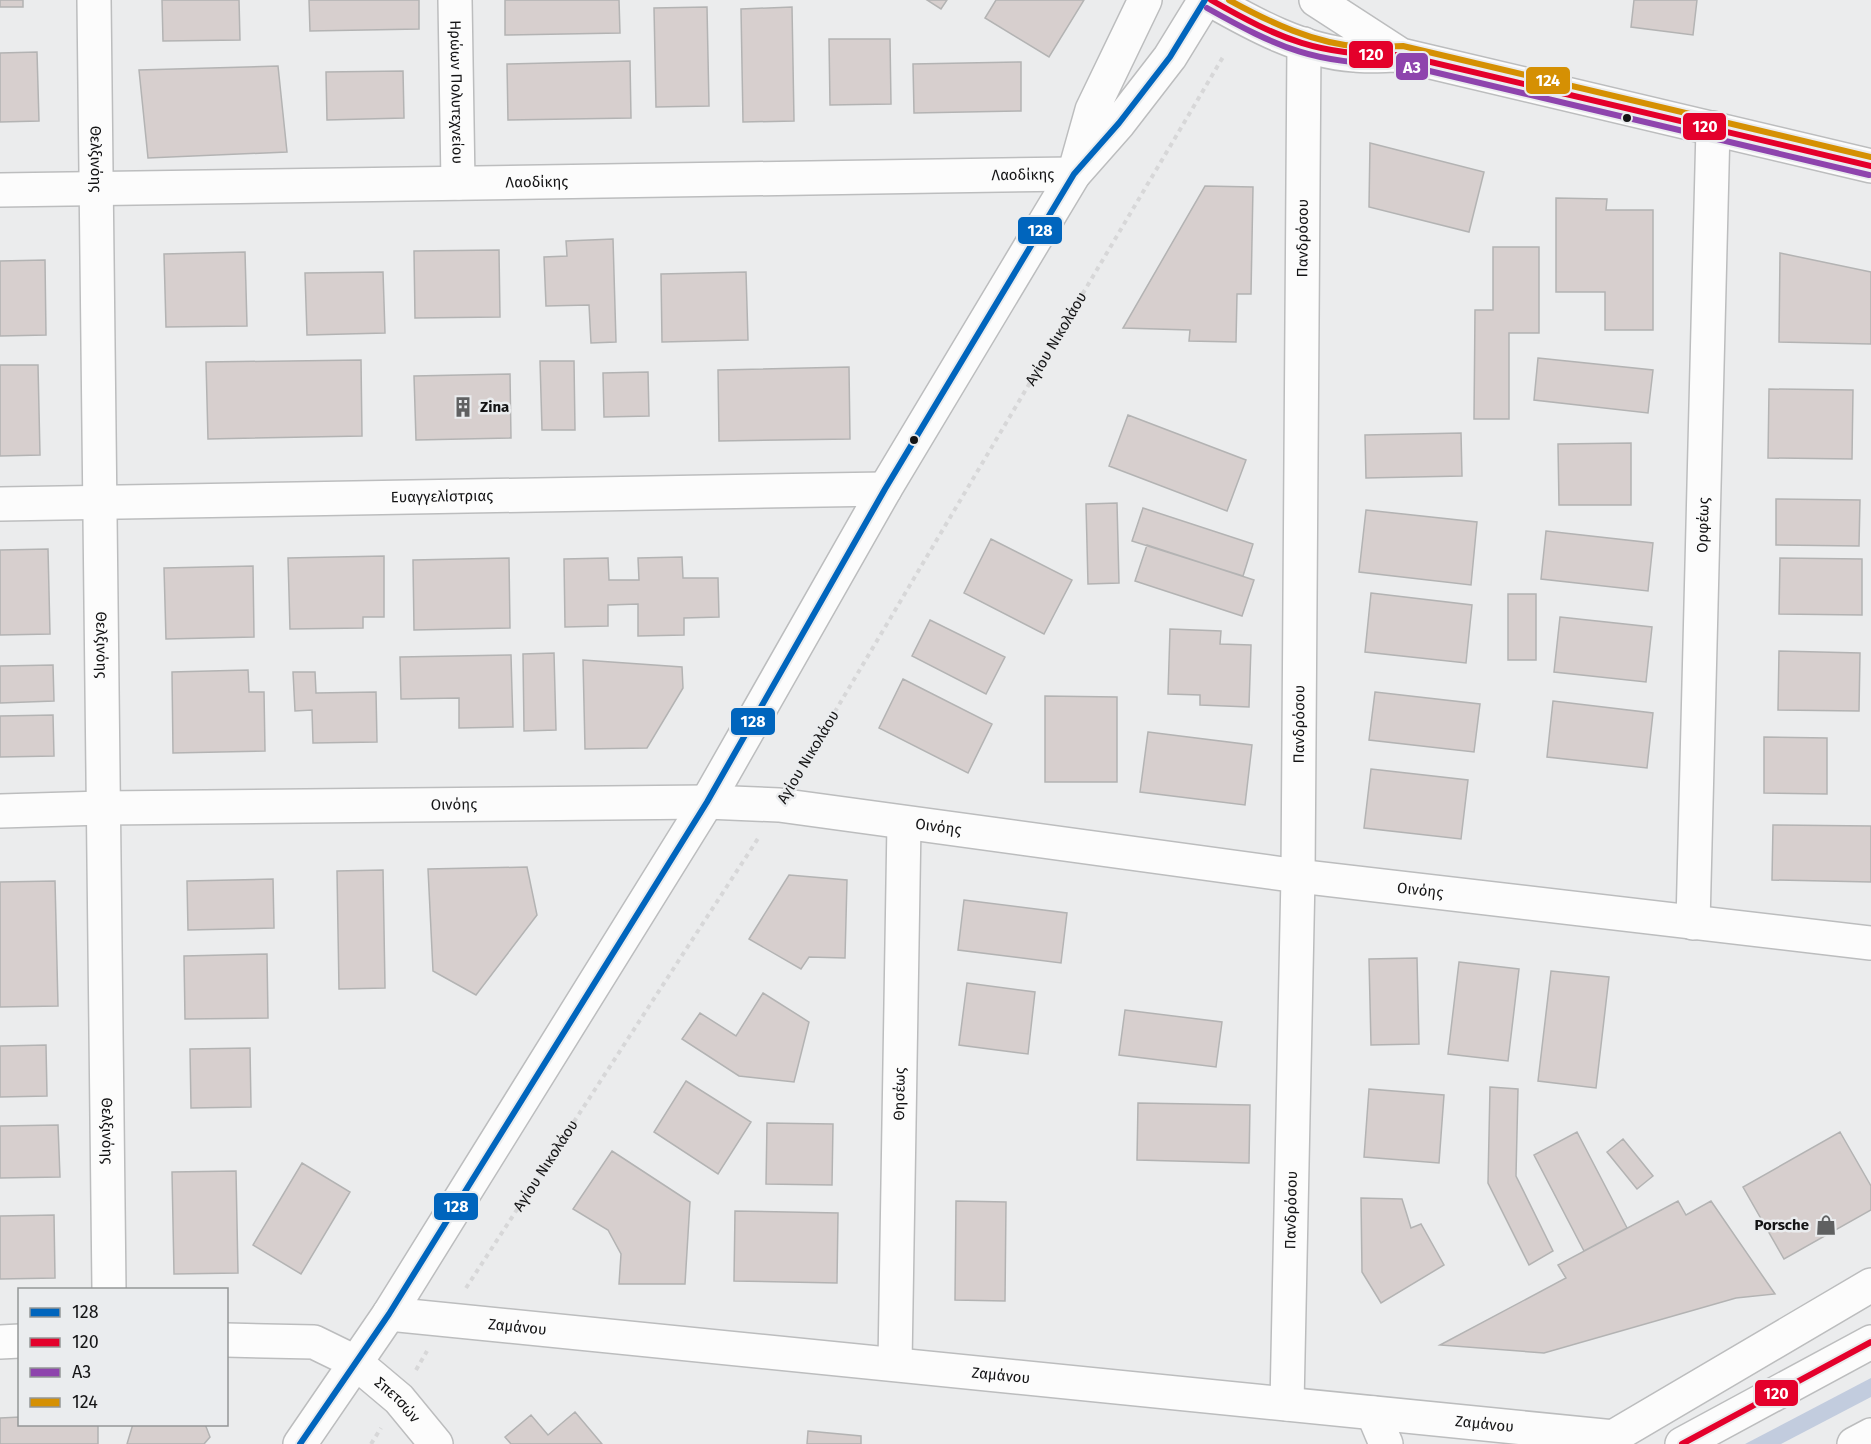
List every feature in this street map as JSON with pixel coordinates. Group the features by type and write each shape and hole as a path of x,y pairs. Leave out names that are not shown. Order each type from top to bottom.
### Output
{"street":[{"name":"Θελξινόης","path":"94,0 109,1288"},
{"name":"Ηρώων Πολυτεχνείου","path":"455,0 458,183"},
{"path":"1074,174 1092,110 1145,0"},
{"path":"300,1444 389,1314 707,802 885,489 1074,174 1119,123 1180,44 1205,0"},
{"path":"1211,0 1244,19 1304,44 1352,56 1401,55 1871,166"},
{"path":"1316,0 1401,55"},
{"name":"Πανδρόσου","path":"1287,1404 1298,876 1304,44"},
{"name":"Ορφέως","path":"1693,923 1713,128"},
{"name":"Λαοδίκης","path":"0,190 1074,174"},
{"name":"Ευαγγελίστριας","path":"0,504 885,489"},
{"name":"Οινόης","path":"0,811 707,802 779,805 1298,876 1871,943"},
{"name":"Θησέως","path":"895,1364 904,823"},
{"path":"1607,1441 1871,1285"},
{"name":"Ζαμάνου","path":"389,1314 1287,1404 1607,1441"},
{"path":"0,1342 18,1341"},
{"path":"228,1341 314,1342 355,1362"},
{"path":"1682,1444 1871,1342"},
{"name":"Σπετσών","path":"355,1362 399,1399 436,1444"},
{"path":"1373,1413 1386,1444"},
{"path":"1854,1444 1871,1435"}],"path":[{"name":"Αγίου Νικολάου","path":"371,1444 446,1319 779,805 1223,57"}],"shaded area":[{"path":"1871,1378 1871,1397 1781,1444 1745,1444"}],"building":[{"path":"0,0 23,0 23,7 0,7"},
{"path":"162,0 239,0 240,40 163,41"},
{"path":"309,0 419,0 419,29 310,31"},
{"path":"505,0 619,0 620,33 505,35"},
{"path":"927,0 947,0 941,9"},
{"path":"996,0 1084,0 1049,57 985,18"},
{"path":"1634,0 1697,0 1693,35 1631,27"},
{"path":"707,7 709,106 656,107 654,8"},
{"path":"792,7 794,121 743,122 741,9"},
{"path":"829,39 890,39 891,104 830,105"},
{"path":"37,52 39,121 0,122 0,53"},
{"path":"630,61 631,118 508,120 507,64"},
{"path":"1021,62 1021,111 914,113 913,64"},
{"path":"278,66 287,152 148,158 139,70"},
{"path":"403,71 404,118 327,120 326,72"},
{"path":"1370,143 1484,172 1469,232 1369,207"},
{"path":"1205,186 1253,187 1251,294 1237,294 1236,342 1189,341 1190,330 1123,328"},
{"path":"1556,198 1607,199 1606,210 1653,210 1653,330 1605,330 1605,292 1556,292"},
{"path":"613,239 616,342 591,343 589,305 546,306 544,257 567,256 566,241"},
{"path":"1493,247 1539,247 1539,333 1509,333 1509,419 1474,419 1475,310 1493,310"},
{"path":"499,250 500,317 415,318 414,251"},
{"path":"245,252 247,326 166,327 164,254"},
{"path":"1780,253 1871,272 1871,344 1779,342"},
{"path":"45,260 46,335 0,336 0,261"},
{"path":"383,272 385,333 307,335 305,273"},
{"path":"746,272 748,340 662,342 661,274"},
{"path":"1538,358 1653,370 1648,413 1534,400"},
{"path":"361,360 362,436 208,439 206,362"},
{"path":"540,361 574,361 575,430 542,430"},
{"path":"0,365 38,365 40,455 0,456"},
{"path":"849,367 850,439 719,441 718,370"},
{"path":"648,372 649,416 604,417 603,373"},
{"name":"Zina","path":"510,374 511,438 416,440 414,376"},
{"path":"1769,389 1853,390 1852,459 1768,458"},
{"path":"1128,415 1246,460 1227,511 1109,466"},
{"path":"1461,433 1462,476 1366,478 1365,435"},
{"path":"1631,443 1631,505 1559,505 1558,444"},
{"path":"1776,499 1860,500 1859,546 1776,545"},
{"path":"1117,503 1119,583 1088,584 1086,504"},
{"path":"1143,508 1253,544 1243,576 1132,541"},
{"path":"1366,510 1477,522 1471,585 1359,572"},
{"path":"1546,531 1653,543 1648,591 1541,579"},
{"path":"991,539 1072,580 1044,634 964,593"},
{"path":"1147,545 1254,580 1242,616 1135,581"},
{"path":"48,549 50,634 0,635 0,550"},
{"path":"384,556 384,617 363,617 363,628 290,629 288,558"},
{"path":"682,557 683,578 718,578 719,617 684,618 684,635 638,636 638,604 608,605 608,626 565,627 564,559 608,558 609,580 639,580 638,558"},
{"path":"509,558 510,628 414,630 413,560"},
{"path":"1780,558 1862,559 1862,615 1779,614"},
{"path":"253,566 254,637 166,639 164,568"},
{"path":"1371,593 1472,605 1466,663 1365,652"},
{"path":"1508,594 1536,594 1536,660 1508,660"},
{"path":"1560,617 1652,627 1646,682 1554,672"},
{"path":"930,620 1005,657 986,694 912,656"},
{"path":"1170,629 1221,631 1220,644 1251,645 1249,707 1200,705 1200,695 1168,694"},
{"path":"1779,651 1860,653 1859,711 1778,710"},
{"path":"554,653 556,730 524,731 523,654"},
{"path":"511,655 513,727 459,728 459,698 401,699 400,657"},
{"path":"583,660 682,667 683,688 647,748 585,749"},
{"path":"53,665 54,701 0,703 0,666"},
{"path":"248,670 249,692 264,692 265,751 173,753 172,672"},
{"path":"293,672 315,672 316,693 376,692 377,742 313,743 312,710 295,711"},
{"path":"903,679 992,724 968,773 879,728"},
{"path":"1375,692 1480,704 1474,752 1369,740"},
{"path":"1045,696 1117,697 1117,782 1045,782"},
{"path":"1553,701 1653,713 1647,768 1547,757"},
{"path":"53,715 54,756 0,757 0,716"},
{"path":"1148,732 1252,745 1245,805 1140,792"},
{"path":"1764,737 1827,738 1827,794 1764,793"},
{"path":"1371,769 1468,780 1461,839 1364,828"},
{"path":"1773,825 1871,826 1871,882 1772,880"},
{"path":"527,867 537,915 476,995 433,971 428,869"},
{"path":"383,870 385,988 339,989 337,871"},
{"path":"789,875 847,880 845,958 809,957 801,969 749,939"},
{"path":"273,879 274,928 188,930 187,881"},
{"path":"55,881 58,1006 0,1007 0,882"},
{"path":"964,900 1067,913 1061,963 958,950"},
{"path":"267,954 268,1018 185,1019 184,956"},
{"path":"1417,958 1419,1044 1371,1045 1369,959"},
{"path":"1459,962 1519,969 1508,1061 1448,1054"},
{"path":"1551,971 1609,977 1596,1088 1538,1081"},
{"path":"967,983 1035,992 1028,1054 959,1045"},
{"path":"763,993 809,1022 794,1082 739,1076 682,1039 700,1013 736,1036"},
{"path":"1125,1010 1222,1022 1216,1067 1119,1055"},
{"path":"46,1045 47,1096 0,1097 0,1046"},
{"path":"250,1048 251,1107 191,1108 190,1049"},
{"path":"686,1081 751,1122 718,1174 654,1132"},
{"path":"1490,1087 1518,1089 1516,1176 1553,1251 1529,1265 1488,1183"},
{"path":"1369,1089 1444,1095 1439,1163 1364,1157"},
{"path":"1138,1103 1250,1105 1249,1163 1137,1160"},
{"path":"767,1123 833,1124 832,1185 766,1184"},
{"path":"58,1125 60,1177 0,1178 0,1126"},
{"path":"1577,1132 1627,1228 1584,1251 1534,1155"},
{"path":"1840,1132 1871,1186 1871,1210 1784,1259 1743,1187"},
{"path":"1623,1139 1653,1176 1637,1189 1607,1152"},
{"path":"612,1151 690,1202 685,1284 619,1284 621,1254 608,1230 573,1209"},
{"path":"302,1163 350,1192 301,1274 253,1245"},
{"path":"236,1171 238,1273 174,1274 172,1172"},
{"path":"1361,1198 1402,1199 1411,1228 1421,1224 1444,1265 1381,1303 1362,1272"},
{"path":"956,1201 1006,1202 1005,1301 955,1300"},
{"path":"1678,1201 1686,1215 1711,1201 1775,1294 1736,1298 1544,1353 1440,1345 1566,1278 1558,1265"},
{"path":"735,1211 838,1213 837,1283 734,1281"},
{"path":"54,1215 55,1278 0,1279 0,1216"},
{"path":"575,1412 602,1444 511,1444 505,1437 531,1415 548,1435"},
{"path":"18,1417 18,1426 98,1426 98,1444 0,1444 0,1418"},
{"path":"132,1426 206,1426 210,1437 204,1444 127,1444"},
{"path":"808,1431 861,1436 861,1444 807,1444"}],"transit line":[{"name":"128","path":"300,1444 389,1314 707,802 885,489 1074,174 1119,123 1170,57 1205,0"},
{"name":"120","path":"1211,0 1259,26 1323,49 1372,55 1401,55 1871,166"},
{"name":"124","path":"1229,0 1293,31 1326,41 1361,47 1403,46 1871,157"},
{"name":"Α3","path":"1207,8 1277,44 1321,57 1371,64 1400,64 1869,175"},
{"name":"120","path":"1682,1444 1871,1342"}],"place":[{"name":"Zina","path":"463,407"},
{"name":"Porsche","path":"1826,1225"}]}
